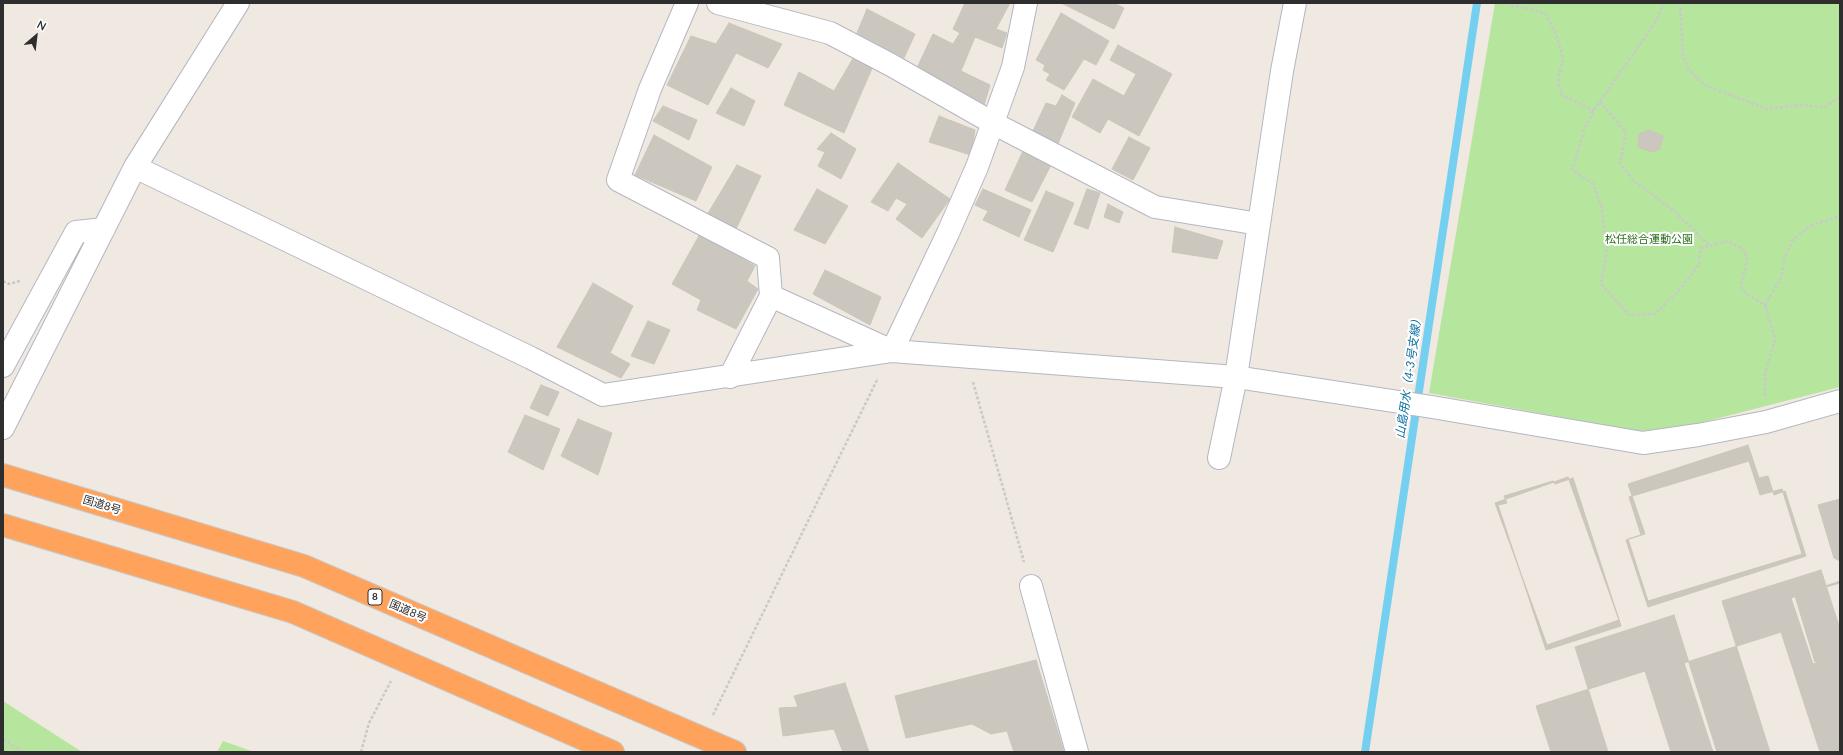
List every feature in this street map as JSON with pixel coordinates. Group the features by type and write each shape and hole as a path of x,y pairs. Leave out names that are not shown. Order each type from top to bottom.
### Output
{"highway":[{"name":"国道8号","path":"3,475 304,566 735,752"},
{"path":"3,525 293,612 613,752"}],"street":[{"path":"3,428 135,167 238,3"},
{"path":"687,3 650,89 618,180 768,258 771,296 730,376"},
{"path":"718,3 830,33 891,65 993,123 1155,207 1260,224"},
{"path":"892,351 948,233 977,167 1013,67 1026,3"},
{"path":"1219,458 1236,377 1282,72 1295,3"},
{"path":"135,167 531,358 603,395 892,351 966,355 1236,377 1403,402 1643,443 1698,435 1766,422 1840,401"},
{"path":"3,366 76,232 104,229"},
{"path":"771,296 892,351"},
{"path":"1031,586 1077,752"}],"path":[{"path":"1664,3 1655,23 1594,110 1582,135 1572,170 1593,184 1601,206 1607,248 1601,284 1629,315 1655,314 1680,289 1699,265 1701,248 1728,242 1744,250 1747,260 1741,287 1748,295 1765,305 1775,340 1765,374 1766,422"},
{"path":"1680,3 1683,57 1689,70 1704,85 1768,109 1799,105 1825,107 1840,97"},
{"path":"1511,7 1518,6 1545,13 1556,34 1563,58 1558,79 1562,94 1594,110"},
{"path":"1600,102 1626,132 1620,164 1634,181 1674,210 1709,246"},
{"path":"1765,305 1781,278 1784,259 1792,241 1809,226 1840,216"},
{"path":"702,738 749,637 892,351"},
{"path":"966,355 990,448 1031,586"},
{"path":"361,752 369,724 387,690 399,659"},
{"path":"3,739 23,752"}],"green space":[{"name":"松任総合運動公園","path":"1495,3 1840,3 1840,387 1676,429 1637,431 1429,393"},
{"path":"3,701 82,752 3,752"},
{"path":"223,741 254,752 217,752"}],"building":[{"path":"965,3 1010,3 996,29 1007,33 1002,48 975,37 961,71 990,85 984,105 954,92 955,88 916,70 933,34 953,44 960,33 953,29"},
{"path":"1061,3 1114,3 1124,8 1114,29"},
{"path":"867,9 915,34 904,58 857,33"},
{"path":"1061,13 1109,41 1096,65 1084,59 1064,90 1046,80 1050,74 1043,70 1045,65 1036,60"},
{"path":"729,23 782,44 768,68 736,53 708,105 667,85 691,36 716,44"},
{"path":"1118,45 1172,74 1139,136 1108,119 1100,133 1072,117 1093,79 1124,96 1136,74 1110,60"},
{"path":"855,55 873,66 844,133 784,105 799,72 834,91"},
{"path":"731,88 755,101 744,126 716,113"},
{"path":"1062,95 1075,103 1057,146 1032,133 1046,103 1056,106"},
{"path":"663,106 697,120 689,140 653,121"},
{"path":"939,116 975,130 971,155 929,142"},
{"path":"1649,130 1663,136 1660,149 1651,152 1638,147 1639,134"},
{"path":"831,133 856,149 841,179 818,166 825,152 817,149"},
{"path":"654,135 712,167 696,201 635,175"},
{"path":"1129,137 1150,148 1133,180 1112,169"},
{"path":"1023,151 1052,163 1032,202 1005,190"},
{"path":"898,163 950,199 922,238 896,219 907,204 896,198 888,211 871,202"},
{"path":"737,165 761,176 736,229 707,215"},
{"path":"817,189 848,206 825,244 794,230"},
{"path":"983,189 1031,210 1019,237 983,220 988,211 975,205"},
{"path":"1087,189 1100,193 1088,229 1074,224"},
{"path":"1046,191 1074,203 1053,252 1024,240"},
{"path":"1108,204 1123,212 1119,223 1104,217"},
{"path":"1175,227 1223,241 1217,259 1172,252"},
{"path":"700,234 755,266 747,281 758,289 736,329 697,310 701,300 672,284"},
{"path":"825,270 881,297 870,325 813,294"},
{"path":"593,283 633,306 610,353 630,364 621,378 557,347"},
{"path":"648,321 670,330 654,364 631,356"},
{"path":"541,385 559,392 548,416 530,408"},
{"path":"525,415 560,429 543,470 508,452"},
{"path":"578,419 612,433 598,475 561,456"},
{"path":"1748,445 1759,478 1768,476 1774,495 1785,491 1806,556 1648,607 1626,540 1645,534 1628,484"},
{"path":"1749,461 1760,495 1782,489 1802,554 1648,601 1628,539 1641,535 1629,497"},
{"path":"1568,477 1619,620 1547,645 1495,503"},
{"path":"1573,478 1621,626 1546,650 1498,505 1507,503 1504,496 1553,481 1555,484"},
{"path":"1840,499 1840,561 1834,558 1818,505"},
{"path":"1821,570 1840,629 1840,752 1770,752 1722,601"},
{"path":"1840,581 1840,654 1813,664 1791,598"},
{"path":"1840,583 1840,655 1815,662 1795,596"},
{"path":"1674,615 1717,752 1608,752 1575,647"},
{"path":"1781,632 1820,752 1713,752 1684,663"},
{"path":"1036,660 1064,752 1014,752 1007,731 991,734 972,724 906,738 895,696"},
{"path":"1645,671 1671,752 1551,752 1536,706"},
{"path":"845,683 869,752 843,752 834,729 783,736 779,708 798,707 794,696"}],"waterway":[{"name":"山島用水（4-3号支線）","path":"1365,752 1477,3"}]}
